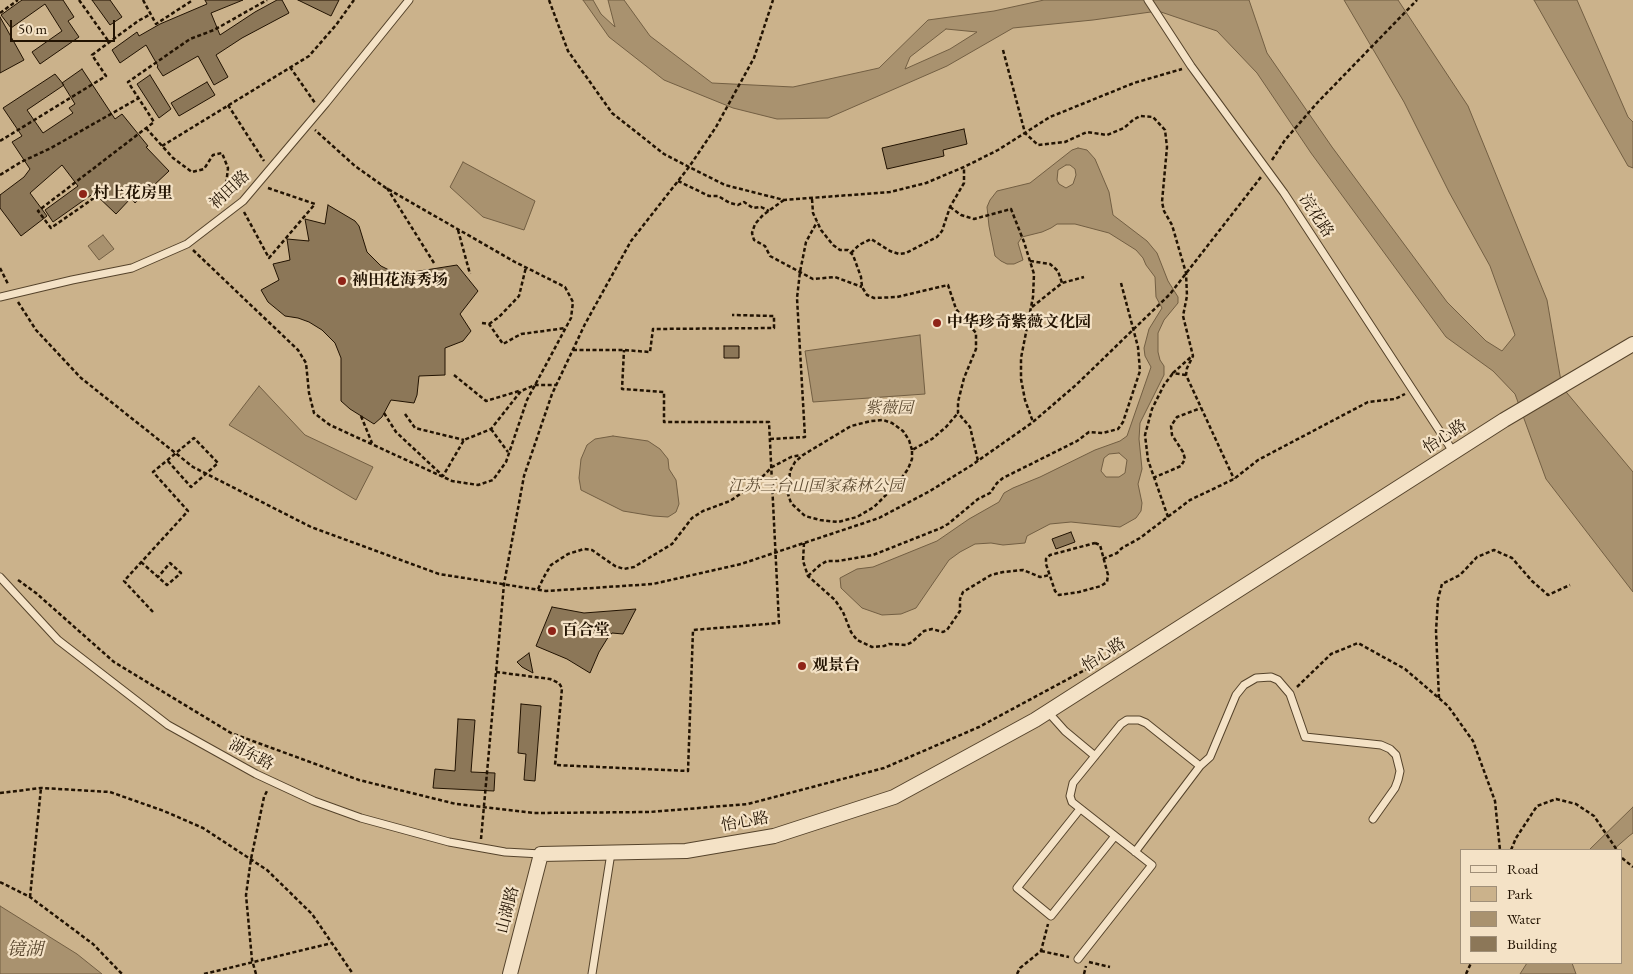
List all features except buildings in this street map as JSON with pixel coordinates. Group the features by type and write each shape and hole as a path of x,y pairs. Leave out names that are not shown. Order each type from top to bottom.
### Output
{"street":[{"name":"怡心路","path":"541,854 686,851 774,836 894,797 1048,712 1504,420 1633,344"},
{"name":"山湖路","path":"510,974 541,854"}],"lane":[{"name":"衲田路","path":"0,297 132,268 187,244 239,204 270,170 409,0"},
{"name":"浣花路","path":"1148,0 1191,66 1284,193 1454,452"},
{"name":"湖东路","path":"0,577 58,640 160,719 271,782 314,801 361,818 449,842 504,852 541,854"},
{"path":"1135,852 1200,766 1210,757 1236,695 1244,684 1256,678 1271,677 1278,680 1290,694 1305,737 1381,745 1390,749 1396,755 1400,772 1398,780 1395,788 1373,819"},
{"path":"1048,712 1066,731 1095,756"},
{"path":"1078,959 1152,865 1072,802 1070,790 1073,783 1121,724 1132,719 1139,720 1152,727 1200,766"},
{"path":"1080,809 1017,888 1051,916 1115,836"},
{"path":"592,974 611,853"}],"path":[{"path":"0,12 18,0"},
{"path":"79,0 109,42"},
{"path":"143,0 156,24 193,0"},
{"path":"94,198 51,228 38,211 154,122 128,82 190,40 214,30 267,0"},
{"path":"162,146 309,56 336,25 354,0"},
{"path":"549,0 568,51 612,113 664,154 689,167 725,185 784,200 890,192 926,183 998,150 1050,118 1134,83 1191,66"},
{"path":"480,848 504,584 524,476 557,385 585,324 631,241 689,167 716,127 754,58 773,0"},
{"path":"0,268 13,294 36,330 81,378 193,467 311,527 438,574 546,591 653,584 741,564 880,518 930,491 978,461 1033,422 1078,384 1170,294 1267,169 1286,140 1317,103 1363,58 1416,1"},
{"path":"0,141 106,76 92,55 150,14"},
{"path":"1003,50 1025,133 1038,145 1065,142 1087,132 1108,135 1124,128 1140,116 1153,117 1165,130 1167,147 1162,202 1164,211 1172,224 1186,273 1187,296 1184,316 1193,356 1186,375 1234,479"},
{"path":"290,67 320,110"},
{"path":"0,174 51,148 139,98"},
{"path":"228,105 270,170"},
{"path":"187,244 298,350 306,363 309,393 314,413 330,425 452,481 478,485 493,480 506,462 526,400 571,318 573,302 565,287 386,188 355,166 308,124"},
{"path":"146,128 173,158 192,172 204,169 213,155 222,153 228,168 225,194 232,210"},
{"path":"851,253 859,245 871,239 890,251 899,254 932,241 942,231 950,208 964,183 964,167"},
{"path":"226,184 234,180 249,181 314,204 269,258 239,204"},
{"path":"678,181 709,196 718,196 730,203 738,205 744,202 753,208 761,207 769,211"},
{"path":"386,188 434,263"},
{"path":"812,199 816,222 833,245 840,250 848,250 851,253 856,262 862,287 867,295 882,299 896,298 948,284 956,309 976,333 976,348 964,378 958,402 958,413 970,428 978,461"},
{"path":"784,200 755,224 752,233 754,240 765,246 770,256 812,279 834,276 862,287"},
{"path":"950,208 961,215 974,219 1011,209 1024,242 1034,274 1031,308 1021,358 1021,379 1025,400 1033,422"},
{"path":"770,439 805,437 797,298 806,242 816,222"},
{"path":"458,229 470,274"},
{"path":"1030,262 1050,264 1058,272 1062,283"},
{"path":"482,323 490,324 519,296 526,267"},
{"path":"1031,308 1062,283 1084,277"},
{"path":"808,576 827,561 873,555 941,528 990,493 1003,478 1077,441 1089,432 1103,433 1118,429 1123,422 1140,371 1138,347 1121,283"},
{"path":"573,350 650,352 653,328 774,328 774,316 732,315"},
{"path":"490,324 503,344 521,334 566,328"},
{"path":"496,672 550,680 558,683 562,688 555,766 688,771 693,630 779,623 769,422 664,422 664,392 622,389 624,350"},
{"path":"1168,517 1153,478 1148,460 1145,435 1152,409 1164,385 1179,366 1193,356"},
{"path":"1173,373 1186,375"},
{"path":"454,375 486,401 535,385 557,385"},
{"path":"405,414 415,428 464,440 492,429 521,391"},
{"path":"1103,559 1117,554 1122,548 1140,538 1190,500 1234,479 1258,460 1361,406 1377,400 1395,399 1414,391"},
{"path":"1153,478 1181,466 1184,459 1183,452 1172,435 1171,426 1177,417 1201,408"},
{"path":"384,413 396,432 443,476"},
{"path":"912,450 932,439 958,413"},
{"path":"361,416 372,444"},
{"path":"883,420 892,423 903,431 909,440 912,450 912,459 908,469 898,484 874,507 857,517 838,522 820,520 805,516 791,503 788,494 790,471 794,462 802,455 851,426 883,420"},
{"path":"492,429 509,452"},
{"path":"153,612 124,581 188,511 153,472 167,460 194,438 218,464 191,487 167,460"},
{"path":"443,476 464,440"},
{"path":"538,589 551,565 568,554 584,549 592,550 624,570 634,567 672,544 692,518 730,502 755,484 772,467 792,457 802,455"},
{"path":"804,543 803,561 808,576 835,600 843,612 850,632 857,640 872,647 889,644 906,645 924,631 932,629 943,632 947,630 960,611 960,598 963,592 991,575 1022,570 1040,577 1050,575"},
{"path":"1095,543 1100,545 1108,575 1107,582 1101,586 1064,596 1059,595 1054,591 1050,575 1046,559 1050,555 1095,543"},
{"path":"1440,698 1436,631 1438,599 1442,584 1460,575 1476,557 1494,550 1512,558 1532,581 1548,595 1570,586"},
{"path":"141,562 167,585 181,572 170,562 158,577"},
{"path":"14,577 114,662 231,734 359,780 456,804 534,813 650,812 748,804 884,768 979,727 1098,663"},
{"path":"1290,694 1331,654 1358,643 1405,669 1448,706 1473,741 1495,801 1500,849"},
{"path":"256,974 252,962 246,895 251,859 264,797 271,782"},
{"path":"30,897 41,788"},
{"path":"0,793 41,788 110,792 164,810 203,828 267,870 312,914 353,974"},
{"path":"1511,849 1516,838 1537,806 1556,799 1576,804 1594,816 1616,849"},
{"path":"1623,859 1633,868"},
{"path":"0,882 30,897 93,944 122,974"},
{"path":"1017,974 1020,968 1041,951 1045,931 1051,916"},
{"path":"204,974 332,943"}],"green space":[{"name":"江苏三台山国家森林公园","path":"0,0 1633,0 1633,974 0,974"}],"water":[{"path":"583,0 593,0 601,14 615,27 608,0 624,0 650,36 712,83 793,87 879,68 928,20 994,11 1044,0 1249,0 1267,53 1332,147 1447,302 1486,341 1502,351 1515,335 1490,266 1449,192 1404,102 1344,0 1398,0 1468,106 1547,300 1562,387 1633,472 1633,592 1546,479 1515,394 1493,371 1446,337 1311,153 1257,73 1217,31 1158,11 1013,28 947,66 828,118 777,119 733,108 664,80 609,37","holes":["946,29 977,32 950,49 905,69 910,57"]},
{"path":"1534,0 1577,0 1628,117 1633,122 1633,168 1628,166"},
{"path":"1078,148 1087,150 1095,159 1109,192 1113,215 1147,241 1157,253 1168,281 1178,297 1178,303 1164,320 1158,333 1158,352 1164,366 1164,375 1140,423 1139,439 1142,469 1138,484 1142,503 1141,511 1136,518 1120,527 1071,522 1050,524 1027,536 1025,543 1003,545 991,543 975,544 949,560 916,608 901,614 882,615 862,608 841,588 840,578 857,569 873,567 937,541 969,519 999,502 1004,493 1013,488 1095,450 1120,441 1127,436 1151,367 1145,356 1144,348 1149,329 1162,308 1156,297 1155,277 1143,258 1136,250 1109,233 1075,224 1057,224 1042,232 1022,237 1018,243 1023,260 1014,264 1007,264 995,256 989,226 987,207 997,191 1030,183 1072,150","holes":["1066,165 1070,165 1075,169 1076,175 1073,184 1066,188 1059,184 1057,180 1058,170","1119,453 1127,460 1125,473 1119,477 1106,477 1101,471 1104,458 1109,454"]},
{"path":"463,162 535,201 524,230 483,217 450,187"},
{"path":"103,235 114,249 99,260 88,246"},
{"path":"920,335 925,394 813,402 805,351"},
{"path":"259,386 305,435 373,467 356,500 229,425"},
{"path":"613,436 648,441 660,449 668,459 669,469 676,480 679,504 676,512 668,517 623,511 581,490 579,478 581,459 587,445 595,439"},
{"path":"1633,807 1633,833 1614,849 1590,849"},
{"name":"镜湖","path":"0,906 77,954 102,974 0,974"},
{"path":"1526,964 1572,964 1576,974 1520,974"}],"place":[{"name":"村上花房里","path":"83,194"},
{"name":"衲田花海秀场","path":"342,281"},
{"name":"中华珍奇紫薇文化园","path":"937,323"},
{"name":"百合堂","path":"552,631"},
{"name":"观景台","path":"802,666"}],"park label":[{"name":"紫薇园","path":"889,409"}]}
